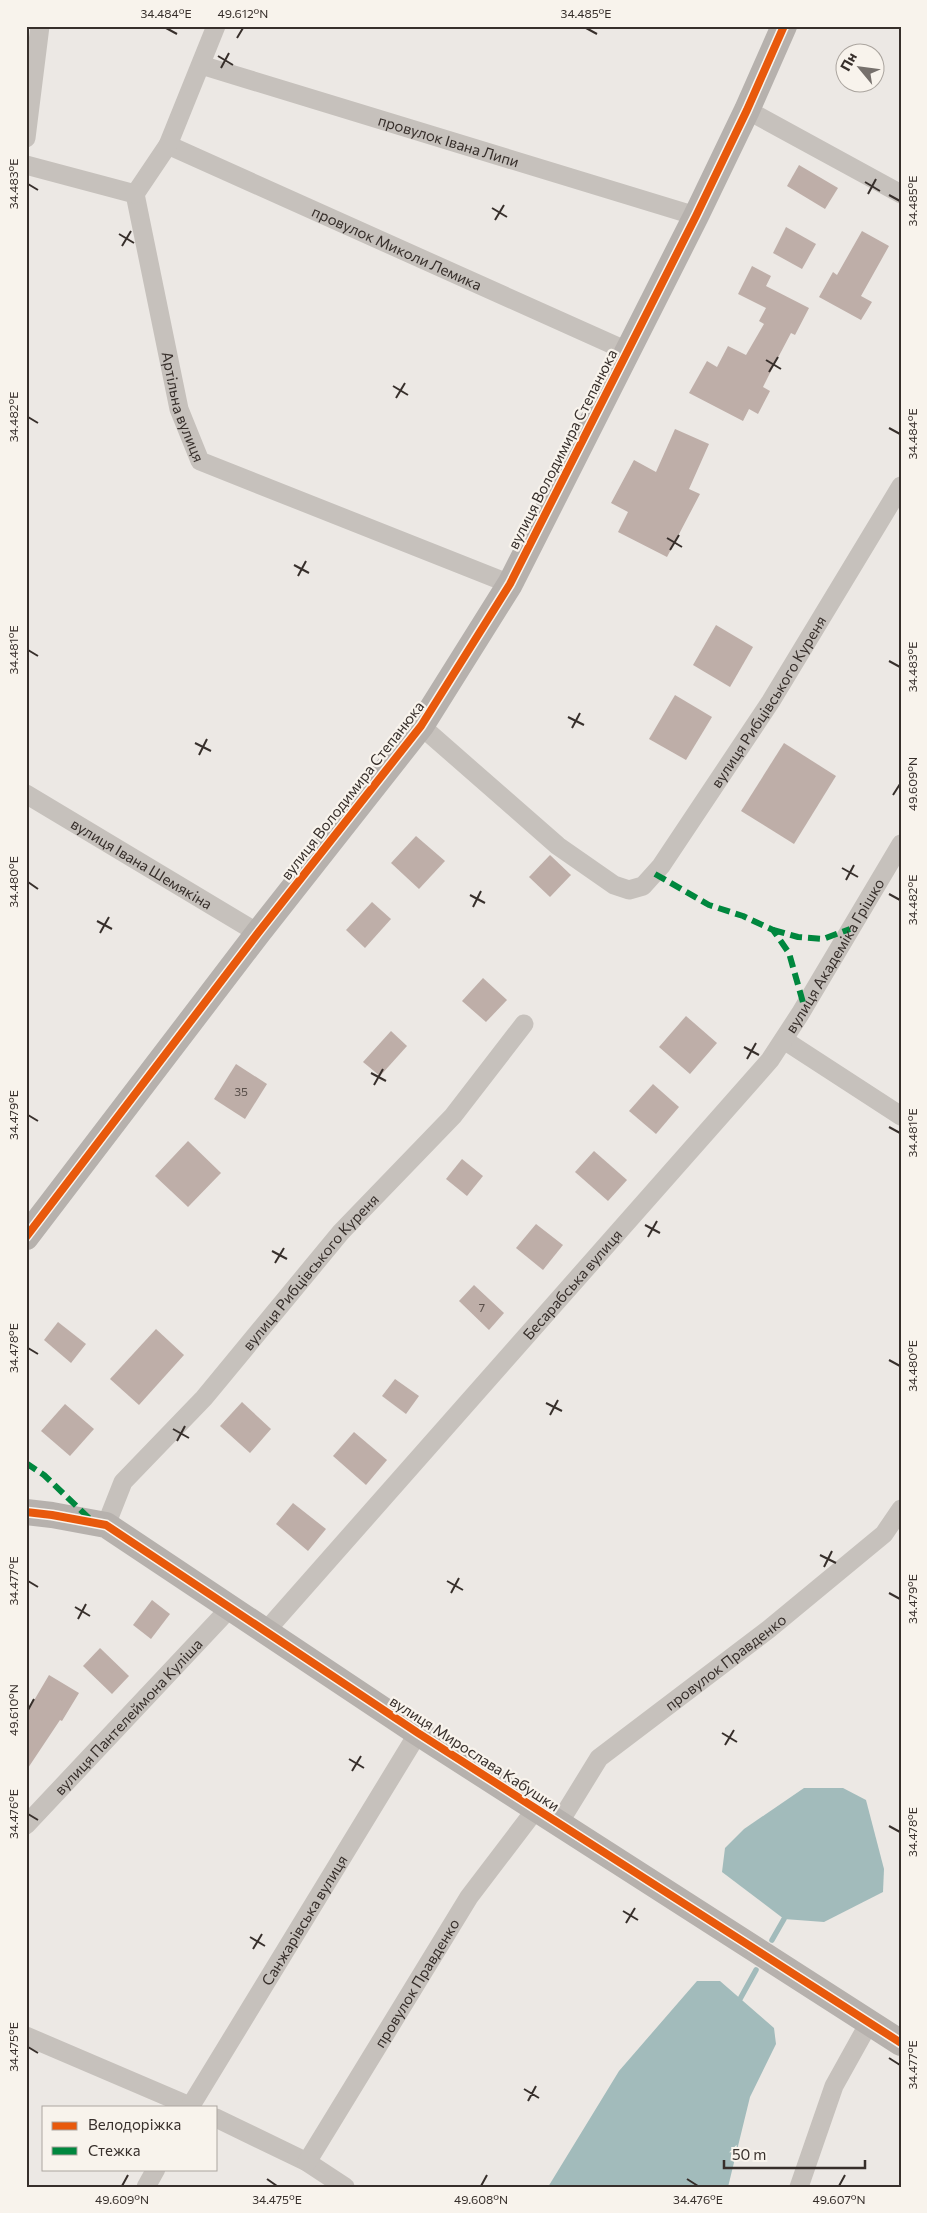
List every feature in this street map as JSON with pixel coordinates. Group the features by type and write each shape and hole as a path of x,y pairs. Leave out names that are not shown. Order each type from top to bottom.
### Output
{"street":[{"path":"26,138 40,26"},
{"path":"26,164 135,194 168,145 216,26"},
{"name":"вулиця Володимира Степанюка","path":"26,1237 258,933 422,726 510,584 696,216 747,110 784,26"},
{"name":"провулок Івана Липи","path":"201,65 696,216"},
{"path":"747,110 901,194"},
{"name":"провулок Миколи Лемика","path":"168,145 627,351"},
{"name":"Артільна вулиця","path":"135,194 179,409 200,461 510,584"},
{"name":"вулиця Рибцівського Куреня","path":"422,726 558,846 614,885 628,890 643,886 661,866 771,701 901,486"},
{"name":"вулиця Івана Шемякіна","path":"26,794 258,933"},
{"name":"вулиця Академіка Грішко","path":"784,1040 901,844"},
{"name":"вулиця Рибцівського Куреня","path":"106,1525 123,1482 204,1398 341,1232 453,1116 524,1024"},
{"path":"784,1040 901,1116"},
{"name":"Бесарабська вулиця","path":"265,1632 770,1060 784,1040"},
{"name":"провулок Правденко","path":"559,1822 599,1758 776,1623 884,1534 901,1509"},
{"name":"вулиця Мирослава Кабушки","path":"26,1512 60,1516 106,1525 418,1733 901,2043"},
{"name":"вулиця Пантелеймона Куліша","path":"26,1825 230,1608"},
{"name":"Санжарівська вулиця","path":"192,2106 418,1733"},
{"name":"провулок Правденко","path":"307,2162 469,1897 536,1809"},
{"path":"800,2187 834,2086 869,2023"},
{"path":"26,2036 189,2106"},
{"path":"218,2119 307,2162 345,2187"},
{"path":"146,2187 155,2170"}],"water":[{"path":"804,1788 843,1788 866,1800 884,1869 883,1892 824,1922 784,1919 722,1872 725,1848 744,1829"},
{"path":"697,1981 720,1981 774,2028 776,2044 750,2097 728,2187 548,2187 619,2071"}],"building":[{"path":"799,165 838,188 825,209 787,186"},
{"path":"786,227 816,244 802,269 773,253"},
{"path":"862,231 889,246 861,296 872,302 861,320 819,297 833,272 837,275"},
{"path":"752,266 771,276 766,286 809,308 795,335 791,333 763,387 770,391 758,414 749,409 743,421 689,393 707,361 717,367 728,346 746,355 764,324 759,321 766,308 738,294"},
{"path":"675,429 709,444 689,489 700,494 667,557 618,532 628,512 611,503 634,460 656,472"},
{"path":"716,625 753,647 730,687 693,665"},
{"path":"675,695 712,717 686,760 649,739"},
{"path":"784,743 836,776 794,844 741,811"},
{"path":"416,836 445,861 419,889 391,863"},
{"path":"550,855 571,875 550,897 529,877"},
{"path":"372,902 391,919 365,948 346,930"},
{"path":"483,978 507,1000 486,1022 462,1001"},
{"path":"686,1016 717,1043 690,1074 659,1047"},
{"path":"391,1031 407,1046 380,1076 363,1062"},
{"path":"236,1064 267,1084 245,1119 214,1099"},
{"path":"653,1084 679,1107 656,1134 629,1111"},
{"path":"188,1141 221,1173 188,1207 155,1176"},
{"path":"594,1151 627,1180 608,1201 575,1172"},
{"path":"462,1159 483,1176 467,1196 446,1179"},
{"path":"536,1224 563,1245 543,1270 516,1248"},
{"path":"474,1285 504,1313 489,1330 459,1301"},
{"path":"58,1322 86,1344 71,1363 44,1340"},
{"path":"156,1329 184,1355 139,1405 110,1379"},
{"path":"395,1379 419,1396 406,1414 382,1396"},
{"path":"242,1402 271,1429 250,1453 220,1426"},
{"path":"65,1404 94,1429 70,1456 41,1431"},
{"path":"354,1432 387,1460 366,1485 333,1456"},
{"path":"293,1503 326,1529 308,1551 276,1524"},
{"path":"152,1600 170,1614 151,1639 133,1625"},
{"path":"100,1648 129,1676 112,1694 83,1666"},
{"path":"49,1675 79,1693 62,1721 60,1720 26,1771 26,1714"}],"waterway":[{"path":"772,1940 784,1919"},
{"path":"740,1999 756,1970"}],"marked path":[{"path":"655,874 709,905 743,916 773,930 789,953 804,1006"},
{"path":"773,930 798,937 823,939 850,929"},
{"path":"26,1463 44,1475 92,1521"}],"cycle path":[{"path":"26,1237 258,933 421,726 510,584 696,216 747,110 784,26"},
{"path":"26,1512 106,1525 418,1733 901,2043"}]}
